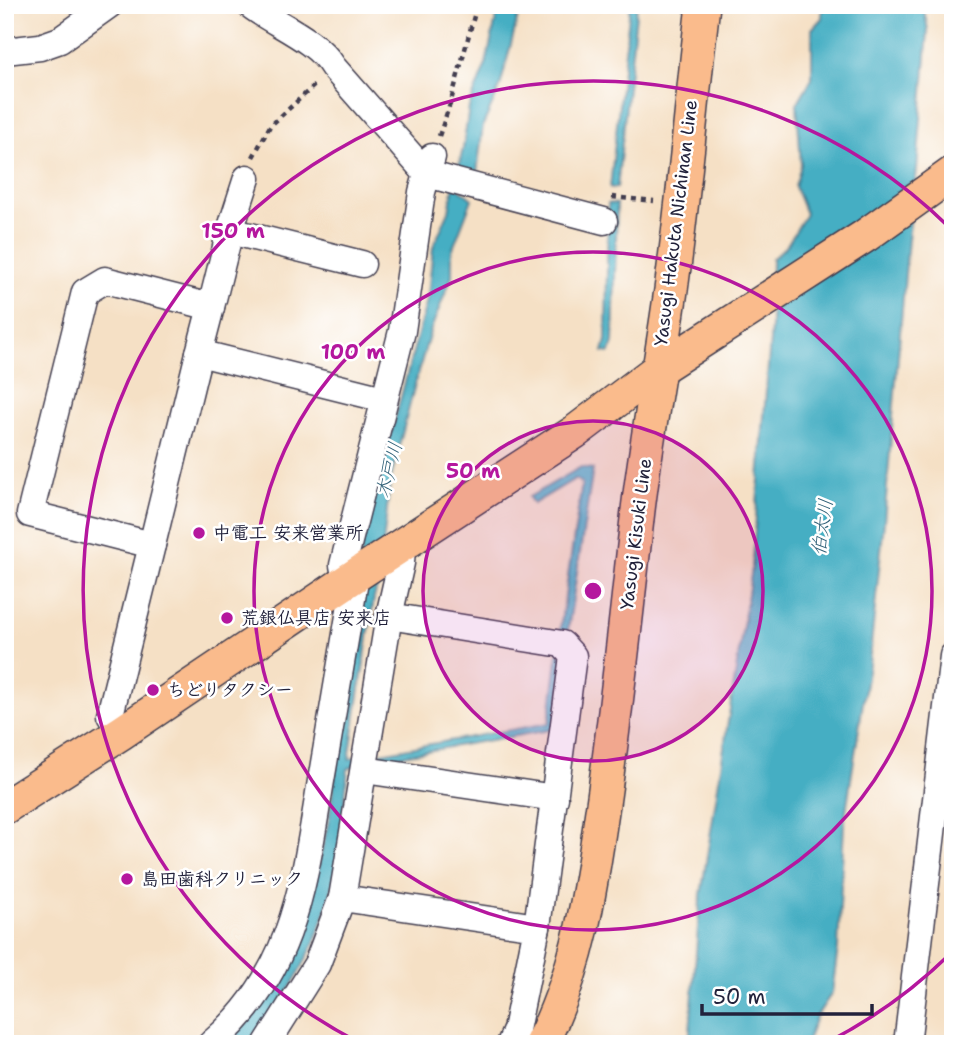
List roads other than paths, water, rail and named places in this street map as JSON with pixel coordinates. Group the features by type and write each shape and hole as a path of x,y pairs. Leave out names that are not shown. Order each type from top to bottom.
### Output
{"main road":[{"name":"Yasugi Hakuta Nichinan Line","path":"5,807 575,432 657,370 671,289 703,5"},
{"path":"657,370 865,236 953,173"},
{"name":"Yasugi Kisuki Line","path":"541,1044 566,986 578,949 591,889 616,717 657,370"}],"street":[{"path":"5,51 40,47 60,40 109,5"},
{"path":"250,5 327,57 333,67 431,169 490,192 604,221"},
{"path":"211,1044 251,1001 283,949 302,891 354,576 343,565 402,331 420,205 431,169"},
{"path":"121,733 110,715 230,231 247,178"},
{"path":"230,231 362,264"},
{"path":"152,545 30,514 85,292 105,280 211,307"},
{"path":"199,353 372,396"},
{"path":"268,1044 317,964 342,898 389,616 401,563 396,550"},
{"path":"389,616 562,644 573,656 537,927 516,1030 510,1044"},
{"path":"907,1044 953,656"},
{"path":"364,770 555,798"},
{"path":"342,898 537,927"}],"water":[{"path":"499,5 521,5 500,87 483,125 477,173 472,184 455,180 469,107 486,64"},
{"path":"630,5 637,5 617,188 610,188"},
{"name":"伯太川","path":"822,5 923,5 928,30 869,664 844,824 838,948 832,993 816,1017 806,1044 689,1044 700,901 752,568 771,328 772,259 787,245 806,214 795,187 801,165 797,104 812,78 812,29 822,18"},
{"name":"木戸川","path":"454,184 472,199 452,251 452,276 430,332 390,482 382,554 360,567 362,546 428,296 433,247 449,211"},
{"path":"608,203 617,204 613,342 610,353 603,352 606,340"},
{"path":"581,467 593,469 567,637 559,636 582,483 575,479 533,504 529,497"},
{"path":"383,566 374,598 349,759 359,757 358,764 348,769 338,856 321,925 295,980 259,1030 246,1044 224,1044 310,902 329,819 362,581"},
{"path":"558,651 565,657 556,729 374,760 375,754 549,723"}],"waterway":[{"path":"952,1044 953,1038"}],"place":[{"name":"中電工 安来営業所","path":"199,533"},
{"name":"荒銀仏具店 安来店","path":"227,618"},
{"name":"ちどりタクシー","path":"153,690"},
{"name":"島田歯科クリニック","path":"127,879"}]}
